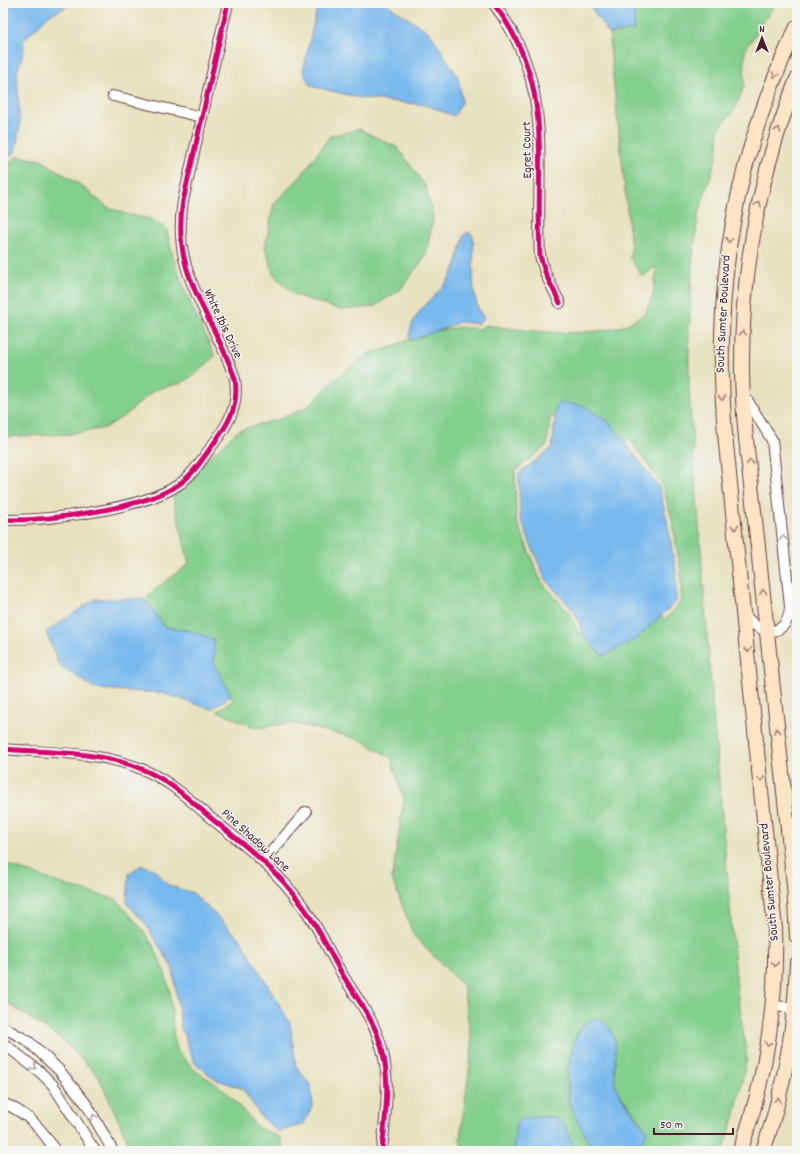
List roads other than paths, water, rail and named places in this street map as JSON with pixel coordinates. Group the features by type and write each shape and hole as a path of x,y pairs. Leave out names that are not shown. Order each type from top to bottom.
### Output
{"main road":[{"name":"South Sumter Boulevard","path":"740,1151 760,1084 773,1006 776,947 774,910 722,404 720,352 724,282 731,226 746,161 771,86 797,27"},
{"name":"South Sumter Boulevard","path":"797,79 771,154 752,233 744,304 742,356 743,394 766,631 793,877 797,937"},
{"path":"763,1151 783,1082 796,1008 797,964"}],"street":[{"name":"White Ibis Drive","path":"3,520 57,517 112,508 138,501 174,488 184,481 229,421 236,403 235,379 188,277 181,239 182,208 228,3"},
{"name":"Egret Court","path":"493,3 517,39 529,70 537,100 540,124 540,256 546,275 560,302"},
{"path":"113,96 202,117"},
{"path":"743,394 772,440 790,606 789,616 784,626 776,631 766,631 751,621 744,611"},
{"name":"Pine Shadow Lane","path":"3,749 101,757 145,770 177,789 263,861 280,878 303,905 322,935 341,972 364,1006 374,1026 382,1050 387,1076 382,1151"},
{"path":"263,861 306,812"},
{"path":"773,1006 796,1008"},
{"path":"3,1027 28,1041 59,1070 87,1105 113,1151"},
{"path":"3,1043 40,1072 53,1085 95,1151"},
{"path":"3,1103 26,1114 35,1122 54,1151"}],"water":[{"path":"3,3 74,3 49,15 23,41 24,50 17,73 20,125 15,152 3,161"},
{"path":"318,3 385,3 430,33 458,77 462,102 454,116 426,105 360,98 311,86 303,72"},
{"path":"588,3 634,3 634,30 609,34"},
{"path":"468,232 473,236 473,279 476,300 484,319 478,324 460,322 413,340 409,337 411,327 415,319 424,306 449,279 456,263 464,235"},
{"path":"560,402 584,406 609,422 659,487 667,520 676,573 676,602 636,639 603,656 586,640 574,611 545,579 520,518 519,473 552,448 556,407"},
{"path":"95,599 144,599 165,627 190,631 214,639 214,664 231,696 211,709 162,693 96,689 59,665 46,632"},
{"path":"142,865 155,870 168,885 193,893 241,940 290,1023 296,1066 311,1086 313,1104 304,1124 278,1132 261,1117 243,1089 215,1079 194,1062 181,1027 173,969 145,923 127,903 129,873"},
{"path":"595,1017 605,1024 611,1031 615,1040 616,1087 647,1131 643,1141 632,1151 593,1151 569,1104 567,1072 575,1039 581,1028"},
{"path":"554,1117 564,1124 575,1151 513,1151 516,1124 519,1119"}]}
